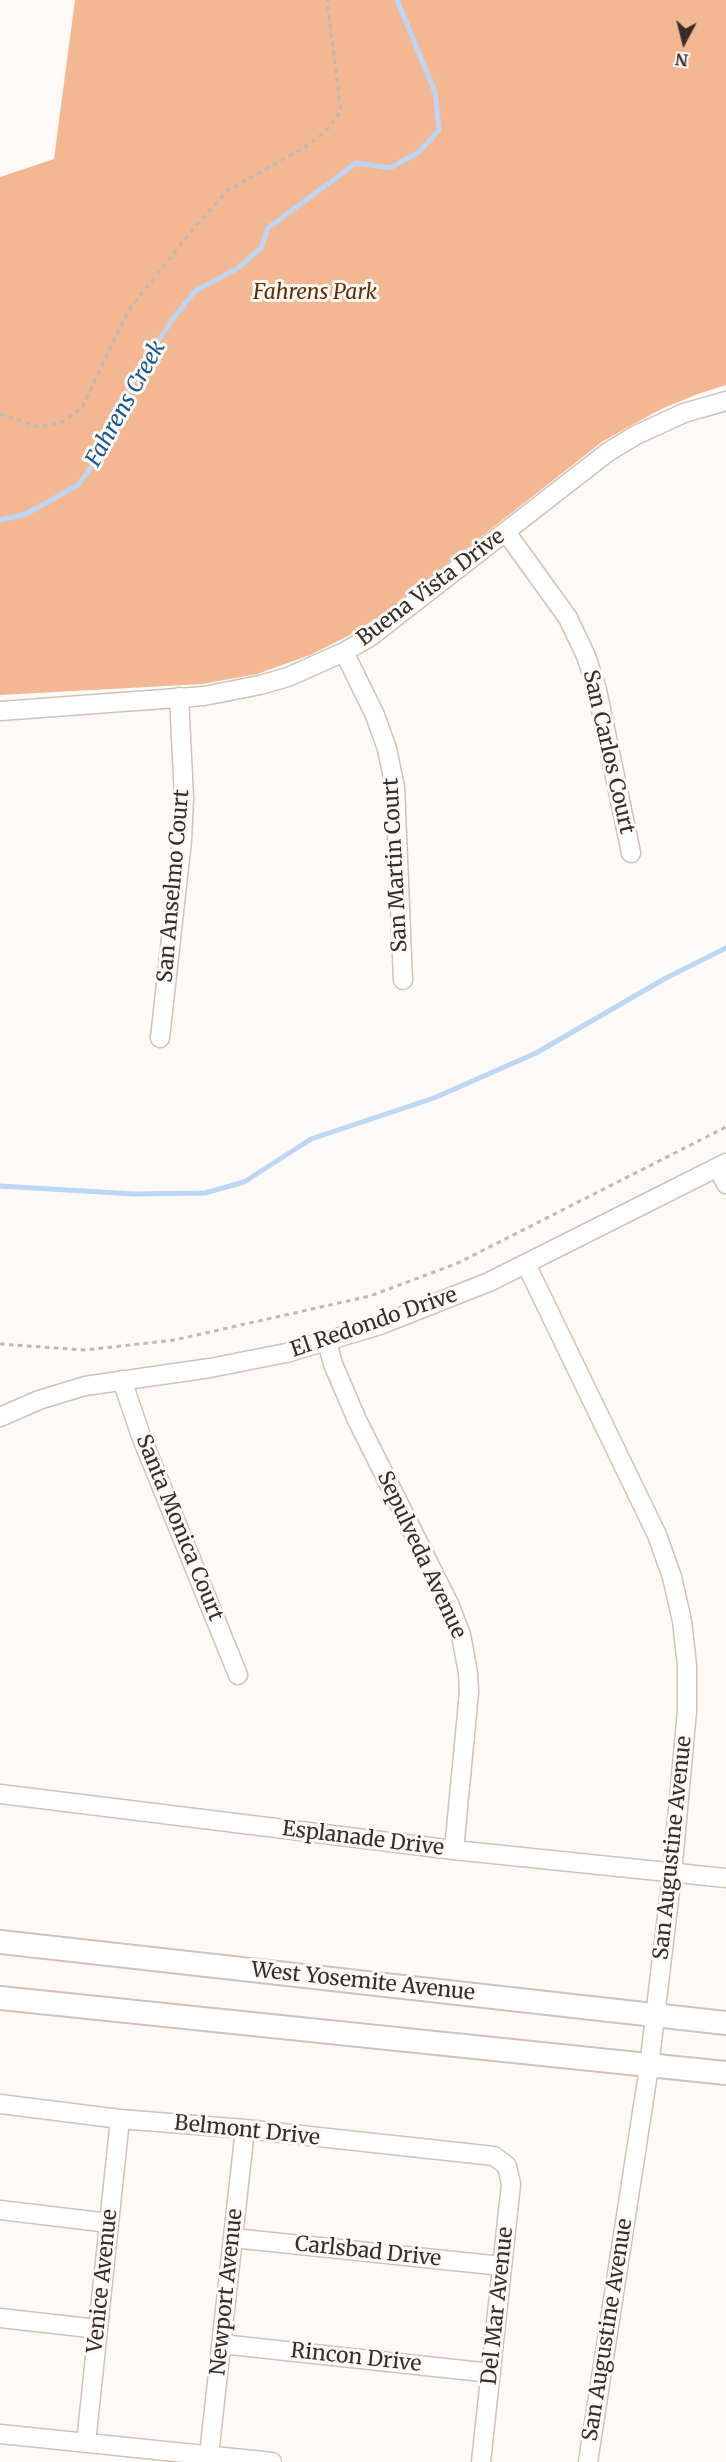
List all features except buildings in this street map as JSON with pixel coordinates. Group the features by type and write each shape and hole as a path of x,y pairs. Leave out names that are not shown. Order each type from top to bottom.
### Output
{"main road":[{"name":"West Yosemite Avenue","path":"0,1942 726,2023"},
{"path":"0,1998 649,2067 726,2073"}],"street":[{"name":"Buena Vista Drive","path":"0,711 204,696 260,685 288,676 344,652 404,613 580,472 636,435 684,413 726,401"},
{"name":"San Carlos Court","path":"506,532 568,618 586,656 597,690 631,853"},
{"name":"San Martin Court","path":"344,652 375,715 387,749 394,787 403,980"},
{"name":"San Anselmo Court","path":"160,1038 182,840 184,798 178,697"},
{"path":"722,1165 726,1184"},
{"name":"El Redondo Drive","path":"0,1417 65,1392 122,1380 210,1368 327,1342 380,1325 526,1264 722,1165"},
{"name":"San Augustine Avenue","path":"526,1264 657,1535 672,1577 682,1621 687,1689 672,1874 649,2067 588,2462"},
{"name":"Sepulveda Avenue","path":"327,1342 333,1364 357,1420 450,1606 466,1654 469,1692 454,1850"},
{"name":"Santa Monica Court","path":"122,1380 141,1436 238,1675"},
{"name":"Esplanade Drive","path":"0,1794 454,1850 726,1878"},
{"name":"Belmont Drive","path":"0,2104 120,2119 245,2129 494,2156"},
{"name":"Venice Avenue","path":"86,2443 120,2119"},
{"name":"Newport Avenue","path":"209,2455 245,2129"},
{"name":"Del Mar Avenue","path":"481,2462 511,2184 507,2166 494,2156"},
{"path":"0,2210 109,2223"},
{"name":"Carlsbad Drive","path":"233,2238 502,2266"},
{"path":"0,2318 98,2329"},
{"name":"Rincon Drive","path":"221,2344 491,2373"},
{"path":"0,2434 272,2462"}],"path":[{"path":"0,414 39,427 62,422 82,408 128,311 193,229 228,190 304,147 325,132 341,111 327,0"},
{"path":"0,1344 85,1350 174,1340 370,1296 458,1263 726,1127"}],"green space":[{"name":"Fahrens Park","path":"75,0 726,0 726,385 661,409 603,441 383,614 348,636 310,655 257,674 202,684 0,695 0,177 54,159"}],"waterway":[{"name":"Fahrens Creek","path":"0,520 26,514 78,485 103,451 136,375 172,320 195,291 238,268 261,248 268,228 356,163 390,168 419,152 439,130 435,92 397,0"},
{"path":"0,1186 134,1194 205,1193 244,1182 311,1139 434,1098 536,1053 666,978 726,948"}]}
